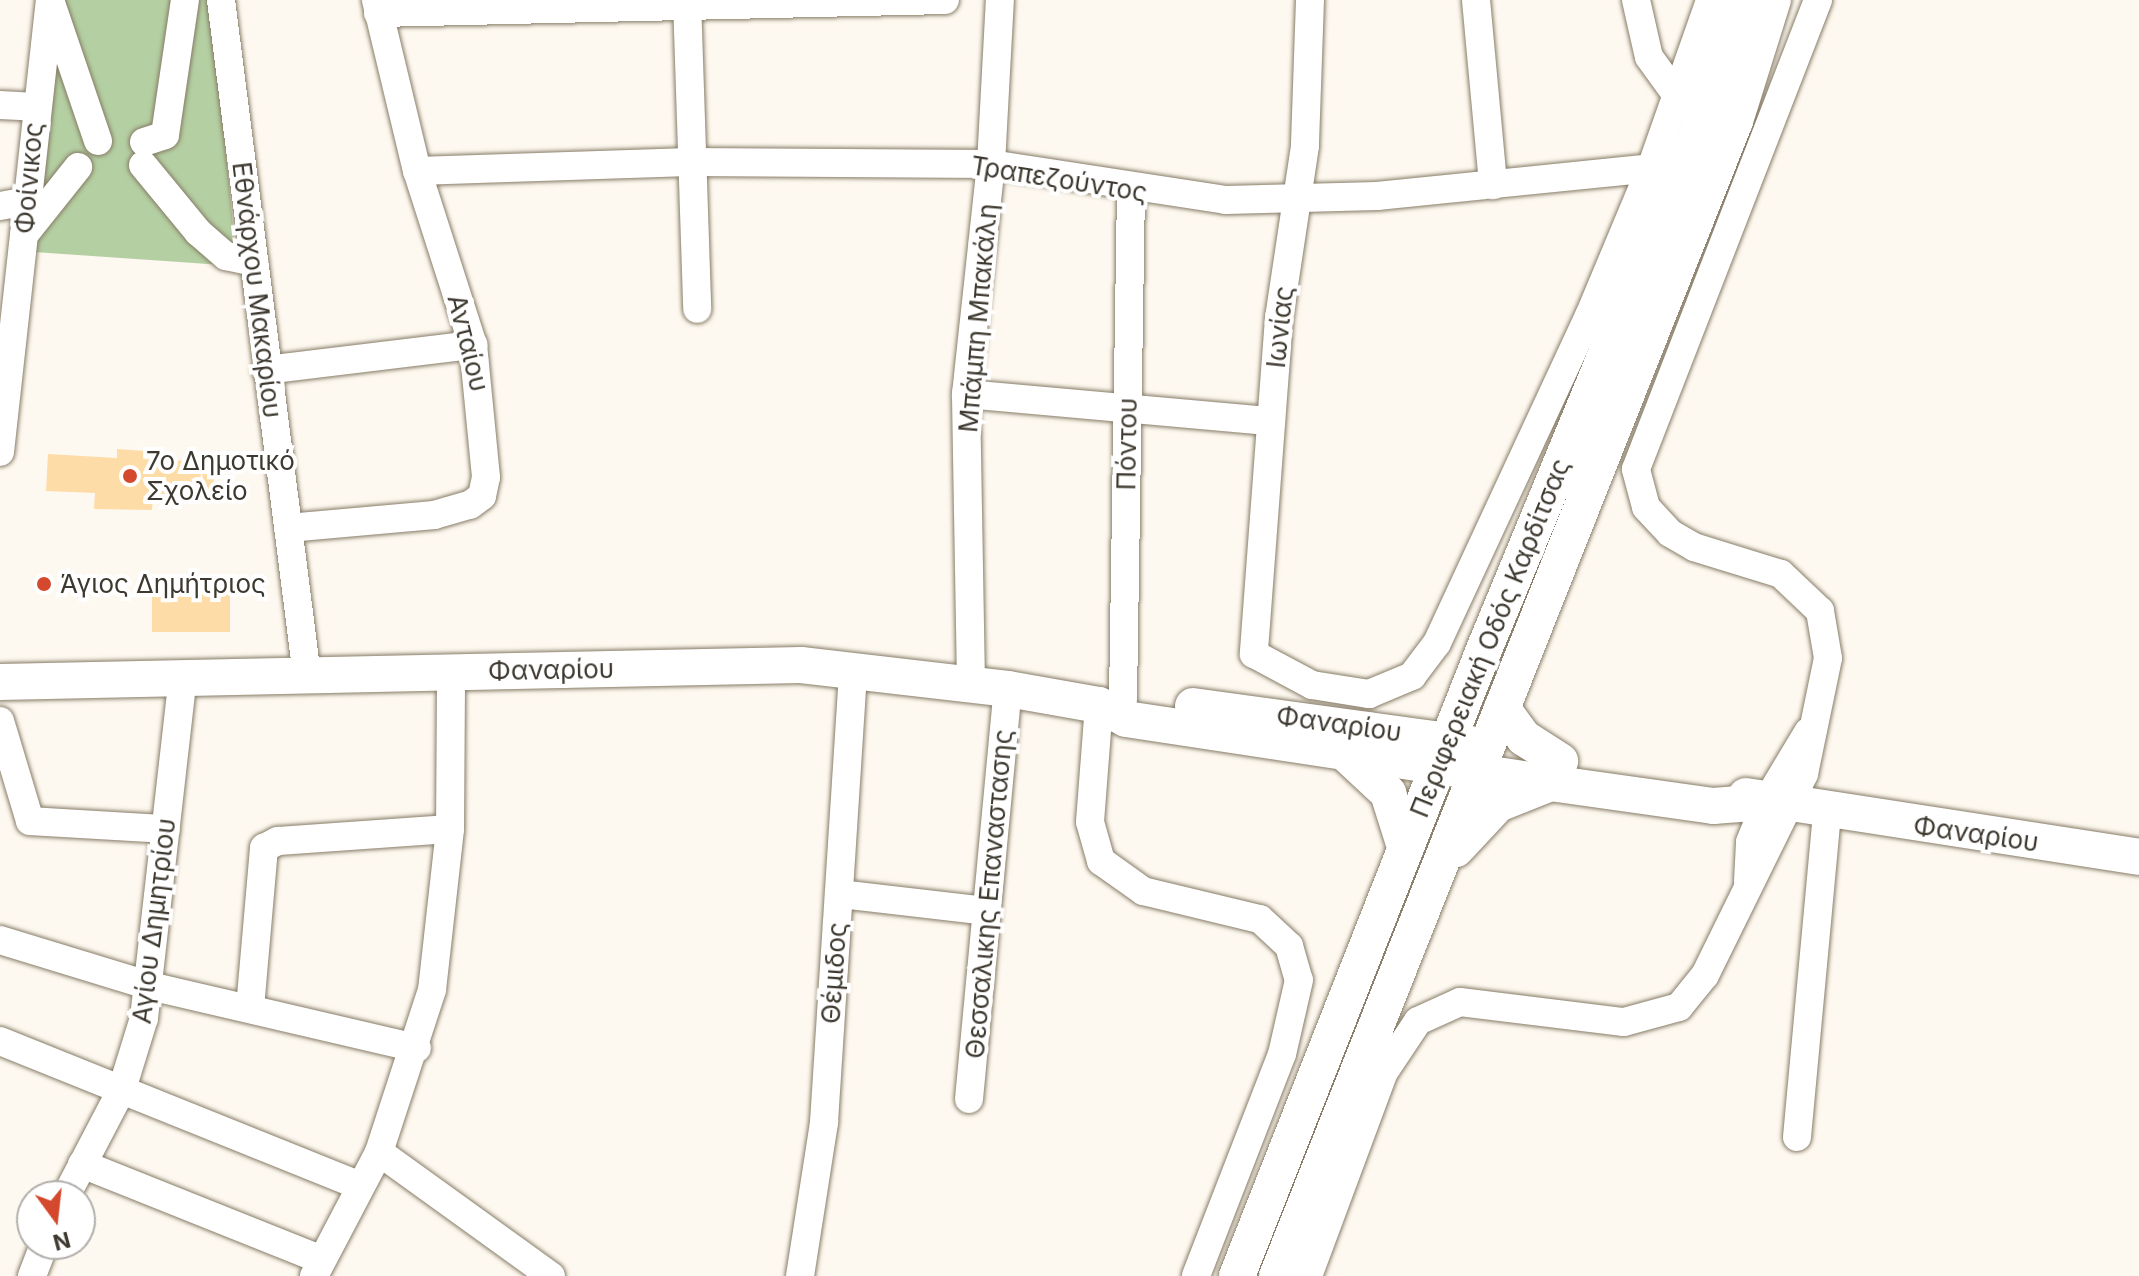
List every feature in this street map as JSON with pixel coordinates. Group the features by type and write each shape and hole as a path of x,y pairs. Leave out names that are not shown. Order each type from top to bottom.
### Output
{"main road":[{"name":"Περιφερειακή Οδός Καρδίτσας","path":"1237,1276 1483,652 1693,144 1742,0"},
{"name":"Περιφερειακή Οδός Καρδίτσας","path":"1277,1276 1735,121 1773,0"},
{"path":"1381,730 1436,705 1483,652"},
{"name":"Φαναρίου","path":"0,682 801,665 1381,730 1443,753"},
{"name":"Φαναρίου","path":"1111,702 1126,719 1343,751 1443,753 1716,797 2139,857"},
{"path":"1432,883 1483,816 1555,772 1502,708"},
{"path":"1343,751 1388,793 1405,847"}],"street":[{"name":"Φοίνικος","path":"0,452 50,0"},
{"path":"50,0 98,141"},
{"path":"185,0 165,135 143,153 198,232 226,256 254,262"},
{"name":"Εθνάρχου Μακαρίου","path":"221,0 307,676"},
{"path":"377,7 945,0"},
{"name":"Μπάμπη Μπακάλη","path":"971,683 966,394 991,164 1000,0"},
{"name":"Ιωνίας","path":"1310,0 1299,199 1279,318 1254,654 1312,685 1348,694 1384,691 1421,666 1544,421 1651,168"},
{"path":"1476,0 1493,185"},
{"path":"1636,0 1649,57 1678,97"},
{"path":"1651,168 1710,0"},
{"path":"1308,1276 1384,1072 1423,1017 1471,1002 1624,1022 1670,1012 1698,986 1748,881 1750,842 1778,804 1811,728 1828,658 1817,606 1781,574 1700,550 1670,533 1646,507 1636,469 1818,0"},
{"path":"687,1 697,309"},
{"name":"Ανταίου","path":"288,528 434,515 482,496 488,455 473,345 417,171 377,7"},
{"path":"0,105 36,107"},
{"name":"Τραπεζούντος","path":"417,171 690,162 991,164 1131,190 1226,200 1299,199 1493,185 1651,168"},
{"path":"24,235 78,167"},
{"name":"Πόντου","path":"1131,190 1127,409 1111,702 1090,822 1101,861 1143,891 1260,919 1282,935 1297,970 1293,1021 1196,1276"},
{"path":"0,206 28,201"},
{"path":"266,370 473,345"},
{"path":"966,394 1271,421"},
{"name":"Θέμιδος","path":"800,1276 824,1122 853,669"},
{"path":"82,1164 318,1268 358,1185 379,1152 417,1048 432,990 450,829 451,672"},
{"name":"Αγίου Δημητρίου","path":"74,1180 122,1089 150,986 183,678"},
{"name":"Θεσσαλικης Επαναστασης","path":"969,1099 1008,689"},
{"path":"0,721 30,821 166,829"},
{"path":"1797,1137 1827,811"},
{"path":"250,1008 264,848 278,841 450,829"},
{"path":"840,894 987,911"},
{"path":"0,940 150,986 417,1048"},
{"path":"0,1041 358,1185"},
{"path":"379,1152 534,1271"}],"green space":[{"path":"62,0 211,0 237,266 34,252"}],"building":[{"name":"7ο Δημοτικό Σχολείο","path":"117,449 144,451 143,459 215,462 213,495 153,495 152,510 94,509 95,493 46,491 48,454 117,458"},
{"path":"152,582 230,582 230,632 152,632"}],"place":[{"name":"7ο Δημοτικό Σχολείο","path":"130,476"},
{"name":"Άγιος Δημήτριος","path":"44,584"}]}
